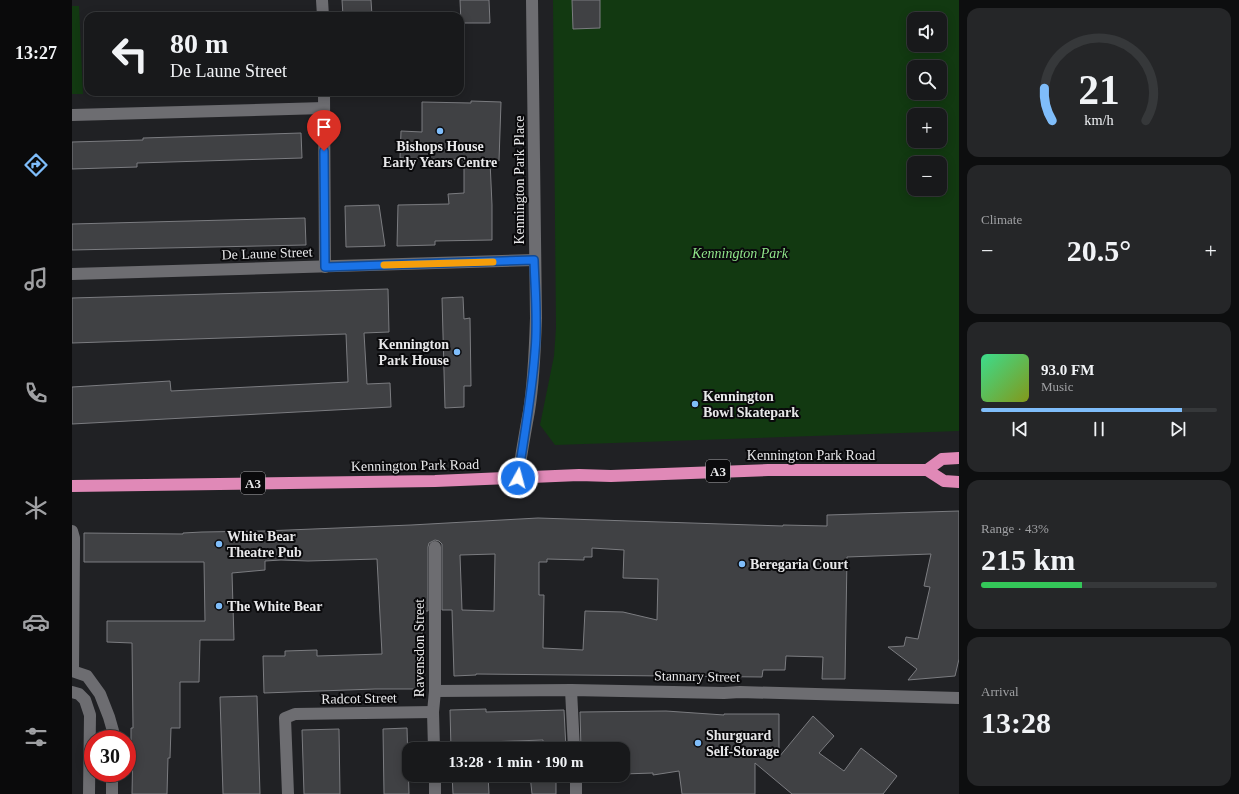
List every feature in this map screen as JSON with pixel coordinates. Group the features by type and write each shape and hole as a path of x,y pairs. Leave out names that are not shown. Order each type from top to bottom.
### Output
{"highway":[{"path":"959,458 942,459 927,470 944,481 959,482"},
{"name":"Kennington Park Road","path":"72,486 435,481 579,475 611,476 768,470 927,470"}],"street":[{"path":"322,0 323,12"},
{"name":"Kennington Park Place","path":"518,478 529,412 535,351 532,0"},
{"path":"324,96 325,267"},
{"path":"72,116 324,108"},
{"name":"De Laune Street","path":"72,274 534,260"},
{"path":"72,531 74,538 72,671 87,676 100,694 113,730"},
{"name":"Ravensdon Street","path":"434,742 435,547"},
{"path":"571,690 574,742"},
{"name":"Stannary Street","path":"435,691 571,690 724,693 746,692 959,698"},
{"path":"72,692 79,694 85,700 90,715 89,794"},
{"name":"Radcot Street","path":"288,794 285,718 295,714 433,712"},
{"path":"112,782 112,794"},
{"path":"435,782 435,794"},
{"path":"576,782 576,794"}],"green space":[{"name":"Kennington Park","path":"553,0 959,0 959,431 555,445 540,425 554,356 556,328"},
{"path":"72,6 79,6 83,94 72,94"}],"building":[{"path":"342,0 371,0 372,12 343,12"},
{"path":"460,0 489,0 490,23 464,23 464,12 461,12"},
{"path":"572,0 600,0 600,28 573,29"},
{"path":"471,101 501,102 499,161 490,161 492,240 435,241 435,245 397,246 398,205 449,204 448,194 464,193 464,160 400,158 401,131 422,132 422,102 471,103"},
{"path":"301,133 302,158 137,163 137,167 72,169 72,142 143,140 143,138"},
{"path":"379,205 385,246 346,247 345,206"},
{"path":"305,218 306,245 72,250 72,224"},
{"path":"388,289 389,332 364,333 367,384 390,383 391,407 72,424 72,387 170,381 171,391 348,382 346,334 72,343 72,298"},
{"name":"Kennington Park House","path":"463,297 464,319 470,318 471,386 464,386 464,407 445,408 442,298"},
{"path":"959,511 959,659 955,676 908,680 917,669 888,647 904,646 906,637 918,639 930,587 924,586 931,554 847,557 845,679 822,679 823,657 786,656 785,670 763,670 762,677 476,674 454,676 452,610 442,610 442,544 435,540 429,543 428,547 428,611 425,611 421,641 422,689 264,693 263,656 285,656 285,651 317,650 317,656 382,654 377,559 265,561 265,570 232,573 234,640 200,640 199,682 180,682 180,728 171,728 167,794 132,794 132,782 136,782 136,730 131,730 131,728 133,728 132,643 107,642 107,621 205,621 204,562 84,562 84,533 183,534 202,532 411,525 538,518 783,526 827,526 827,515","holes":["592,548 624,550 623,578 658,579 657,620 623,612 585,611 583,650 543,648 544,595 539,595 539,562 547,562 547,559 584,560 584,557 592,557","495,554 494,611 462,610 460,555"]},
{"path":"257,696 260,794 223,794 220,697"},
{"path":"486,709 486,712 564,710 566,742 543,742 543,740 451,742 450,710"},
{"path":"666,711 724,715 779,714 779,757 813,716 834,736 819,753 844,771 861,748 897,776 883,794 792,794 755,763 755,794 682,794 679,771 653,775 653,773 630,774 630,742 581,742 580,712"},
{"path":"407,728 407,742 402,742 402,782 409,782 409,794 384,794 383,729"},
{"path":"339,729 340,794 304,794 302,730"},
{"path":"452,782 488,782 489,794 453,794"},
{"path":"531,782 556,782 556,794 532,794"}],"slow traffic":[{"path":"384,265 493,262"}],"place":[{"name":"Bishops House Early Years Centre","path":"440,131"},
{"name":"Kennington Park House","path":"457,352"},
{"name":"Kennington Bowl Skatepark","path":"695,404"},
{"name":"White Bear Theatre Pub","path":"219,544"},
{"name":"Beregaria Court","path":"742,564"},
{"name":"The White Bear","path":"219,606"},
{"name":"Shurguard Self-Storage","path":"698,743"}],"route":[{"path":"324,151 325,267 534,260 536,318 535,351 529,412 518,478"}]}
